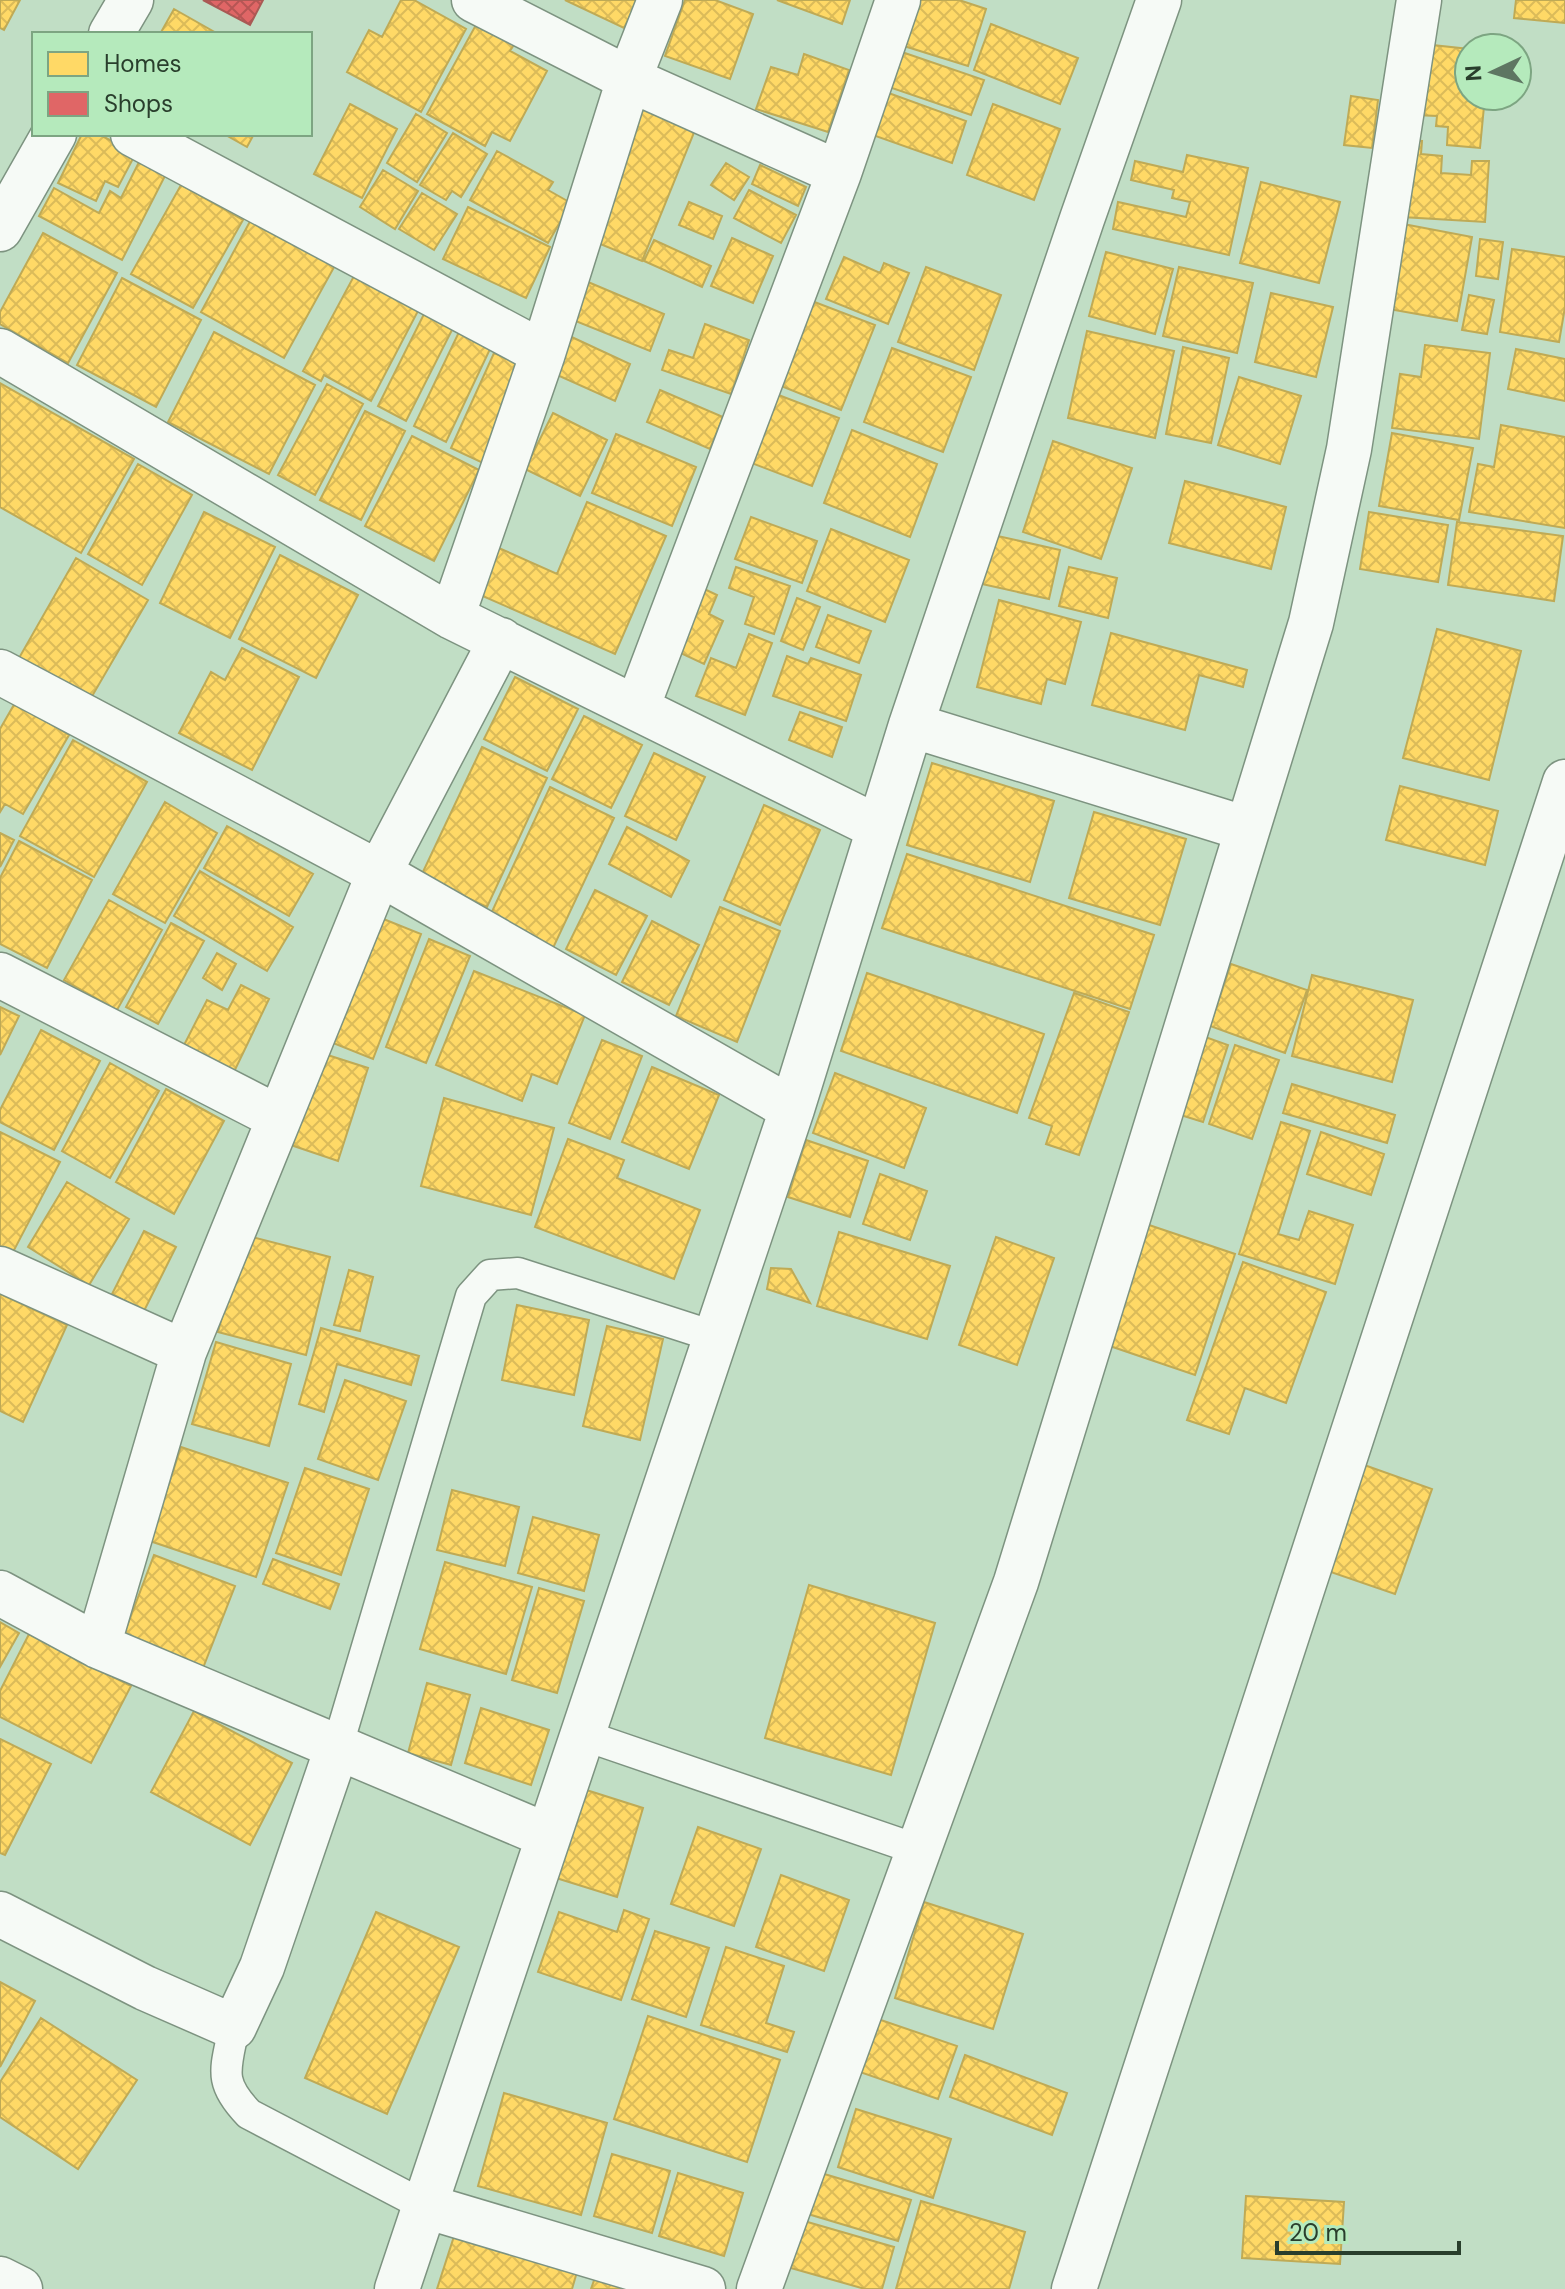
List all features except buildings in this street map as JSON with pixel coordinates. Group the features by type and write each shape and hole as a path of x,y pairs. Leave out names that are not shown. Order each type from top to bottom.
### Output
{"street":[{"path":"112,32 131,0"},
{"path":"474,0 629,79 839,173"},
{"path":"452,617 543,353 629,79 660,0"},
{"path":"637,708 839,173 898,0"},
{"path":"397,2289 792,1109 877,827 1159,0"},
{"path":"759,2289 1016,1582 1311,623 1349,449 1419,0"},
{"path":"0,229 53,136"},
{"path":"137,136 543,353"},
{"path":"0,351 452,617 877,827"},
{"path":"98,1646 184,1352 379,873 501,640"},
{"path":"0,672 379,873 792,1109"},
{"path":"911,725 1247,829"},
{"path":"1074,2289 1565,782"},
{"path":"0,975 279,1118"},
{"path":"0,1269 184,1352"},
{"path":"0,1593 98,1646 548,1836"},
{"path":"0,1914 145,1988 234,2027 262,1967 337,1748"},
{"path":"425,2206 703,2289"},
{"path":"0,2279 20,2289"}],"lane":[{"path":"337,1748 471,1296 490,1275 518,1273 716,1337"},
{"path":"583,1735 919,1850"},
{"path":"234,2027 225,2072 231,2096 249,2114 425,2206"}]}
